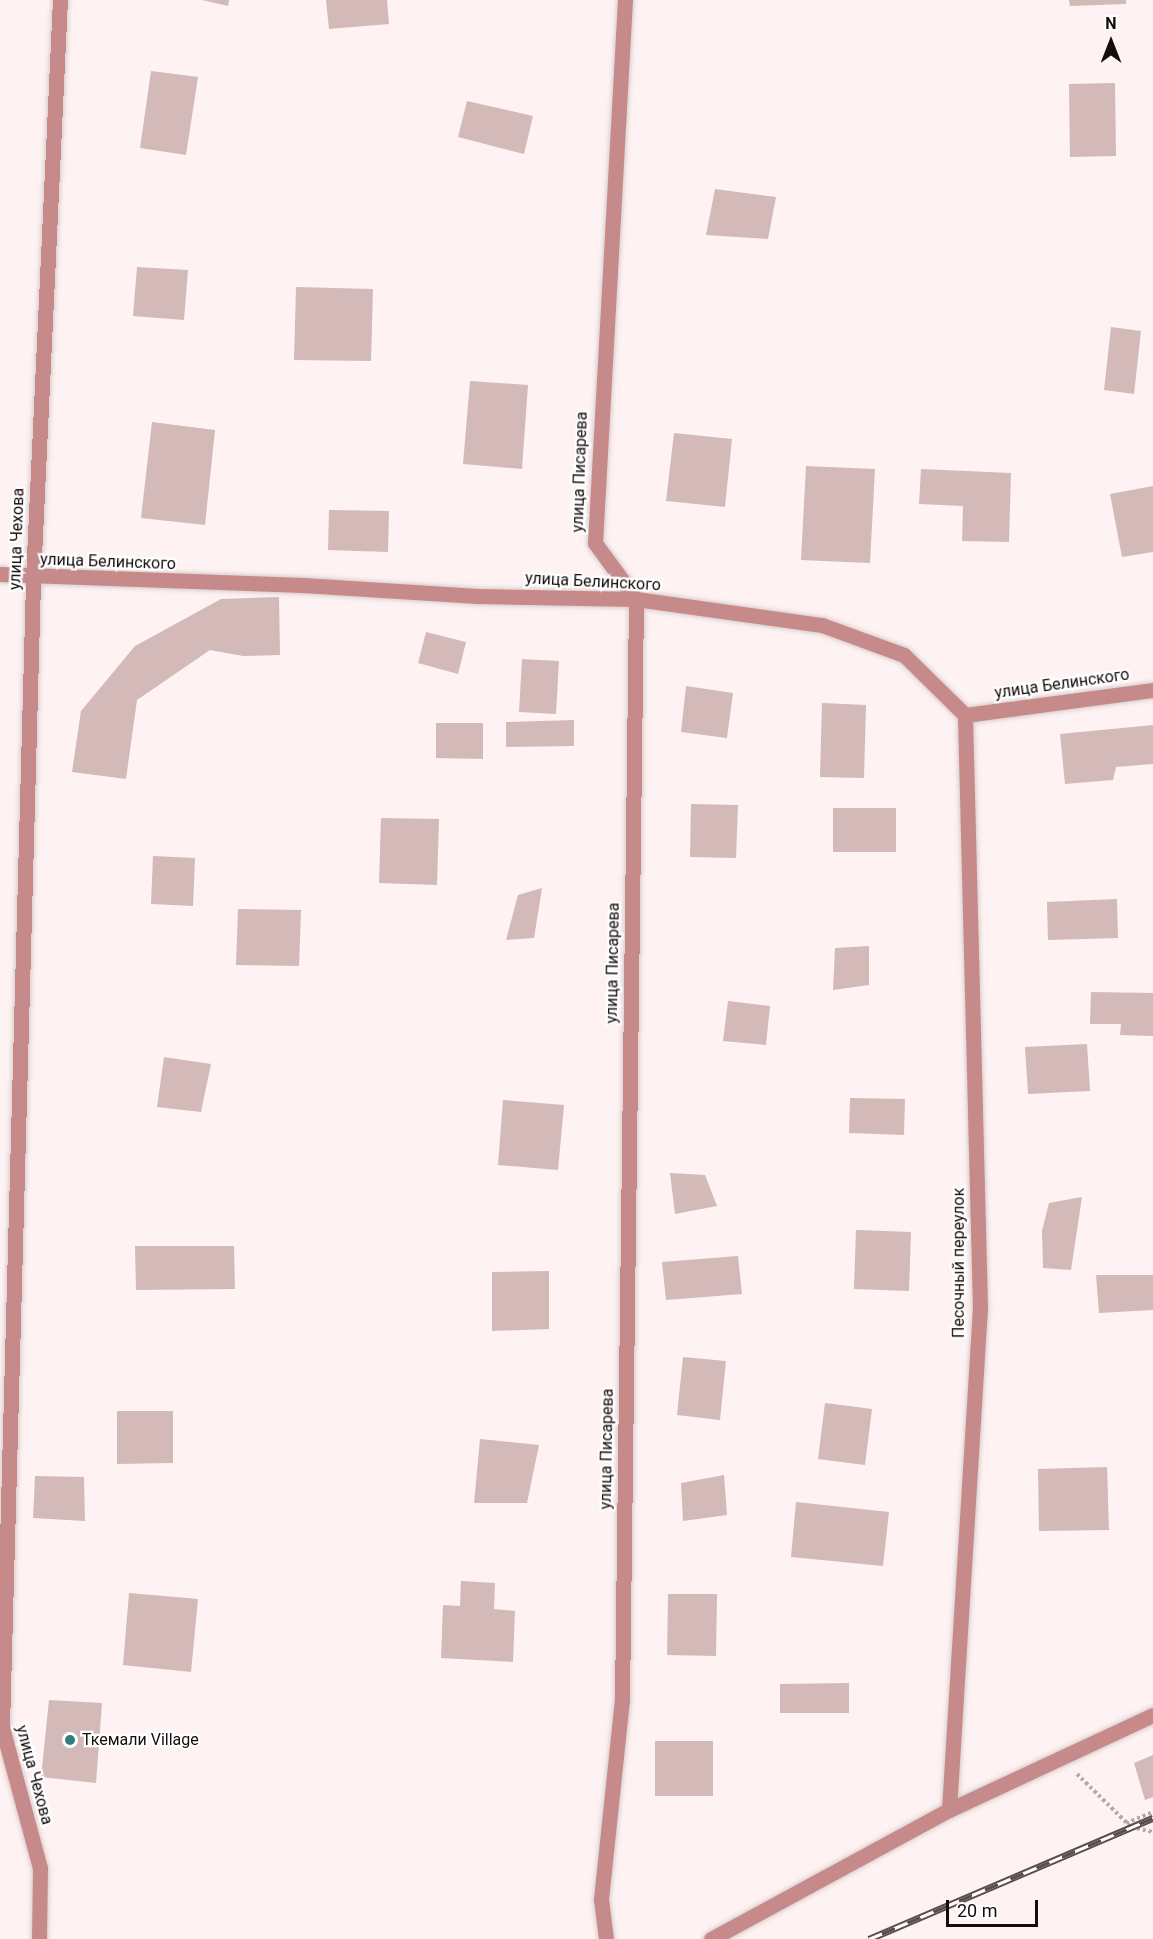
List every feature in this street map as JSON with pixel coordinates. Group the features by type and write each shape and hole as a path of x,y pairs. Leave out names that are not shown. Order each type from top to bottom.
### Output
{"street":[{"name":"улица Чехова","path":"39,1939 40,1868 2,1727 33,578 60,0"},
{"name":"улица Писарева","path":"606,1939 601,1899 621,1700 636,599 595,543 625,0"},
{"name":"улица Белинского","path":"0,574 33,578 636,599 822,625 904,655 965,715 1153,690"},
{"name":"Песочный переулок","path":"949,1810 980,1308 965,715"},
{"path":"711,1939 949,1810 1153,1715"}],"path":[{"path":"1060,1758 1126,1823 1153,1832"},
{"path":"1126,1823 1153,1812"}],"building":[{"path":"202,0 229,0 228,6"},
{"path":"326,0 387,0 389,24 329,29"},
{"path":"1069,0 1126,0 1126,4 1070,6"},
{"path":"151,71 198,77 186,155 140,148"},
{"path":"1115,83 1116,156 1070,157 1069,84"},
{"path":"467,101 533,116 524,154 458,137"},
{"path":"715,189 776,197 768,239 706,235"},
{"path":"137,267 188,270 184,320 133,316"},
{"path":"296,287 373,289 371,361 294,360"},
{"path":"1111,327 1141,331 1134,394 1104,390"},
{"path":"470,381 528,385 522,469 463,464"},
{"path":"152,422 215,430 205,525 141,518"},
{"path":"674,433 732,439 725,507 666,501"},
{"path":"806,466 875,469 870,563 801,560"},
{"path":"921,469 1011,473 1009,542 962,541 963,506 919,504"},
{"path":"1153,486 1153,552 1122,557 1110,494"},
{"path":"329,510 389,511 388,552 328,550"},
{"path":"279,597 280,655 243,656 210,650 137,700 126,779 72,772 81,711 135,646 221,599"},
{"path":"426,632 466,642 458,674 418,663"},
{"path":"522,659 559,661 556,714 519,712"},
{"path":"686,686 733,693 727,738 681,732"},
{"path":"822,703 866,705 864,778 820,777"},
{"path":"574,720 574,746 506,747 506,722"},
{"path":"436,723 483,723 483,759 436,758"},
{"path":"1153,725 1153,764 1116,767 1113,780 1065,784 1060,734"},
{"path":"691,804 738,805 736,858 690,857"},
{"path":"833,808 896,808 896,852 833,852"},
{"path":"381,818 439,819 437,885 379,883"},
{"path":"153,856 195,858 193,906 151,904"},
{"path":"542,888 534,938 506,940 518,895"},
{"path":"1117,899 1118,938 1048,940 1047,902"},
{"path":"238,909 301,910 299,966 236,965"},
{"path":"869,946 869,985 833,990 835,948"},
{"path":"1091,992 1153,993 1153,1036 1120,1035 1121,1024 1090,1024"},
{"path":"728,1001 770,1006 766,1045 723,1041"},
{"path":"1087,1044 1090,1091 1028,1094 1025,1047"},
{"path":"164,1057 211,1064 201,1112 157,1107"},
{"path":"850,1098 905,1099 904,1135 849,1133"},
{"path":"503,1100 564,1105 558,1170 498,1165"},
{"path":"670,1173 705,1175 717,1206 675,1214"},
{"path":"1082,1197 1071,1270 1043,1268 1042,1231 1049,1203"},
{"path":"856,1230 911,1232 909,1291 854,1289"},
{"path":"135,1246 234,1246 235,1289 136,1290"},
{"path":"738,1256 742,1294 666,1300 662,1262"},
{"path":"549,1271 549,1329 492,1331 492,1272"},
{"path":"1096,1275 1153,1275 1153,1310 1099,1313"},
{"path":"683,1357 726,1361 720,1420 677,1415"},
{"path":"825,1403 872,1409 865,1465 818,1459"},
{"path":"117,1411 173,1411 173,1463 117,1464"},
{"path":"480,1439 539,1445 527,1503 474,1503"},
{"path":"1107,1467 1109,1530 1039,1531 1038,1469"},
{"path":"724,1475 727,1515 683,1521 681,1483"},
{"path":"35,1476 84,1477 85,1521 33,1518"},
{"path":"796,1502 889,1512 883,1566 791,1557"},
{"path":"461,1581 495,1583 494,1609 515,1611 513,1662 441,1658 443,1605 460,1606"},
{"path":"129,1593 198,1599 191,1672 123,1665"},
{"path":"668,1594 717,1594 716,1656 667,1655"},
{"path":"849,1683 849,1713 780,1713 780,1684"},
{"path":"49,1700 102,1703 96,1783 41,1777"},
{"path":"655,1741 713,1741 713,1796 655,1796"},
{"path":"1153,1755 1153,1797 1145,1800 1134,1763"}],"railway":[{"path":"869,1939 1153,1818"}],"place":[{"name":"Ткемали Village","path":"70,1740"}]}
